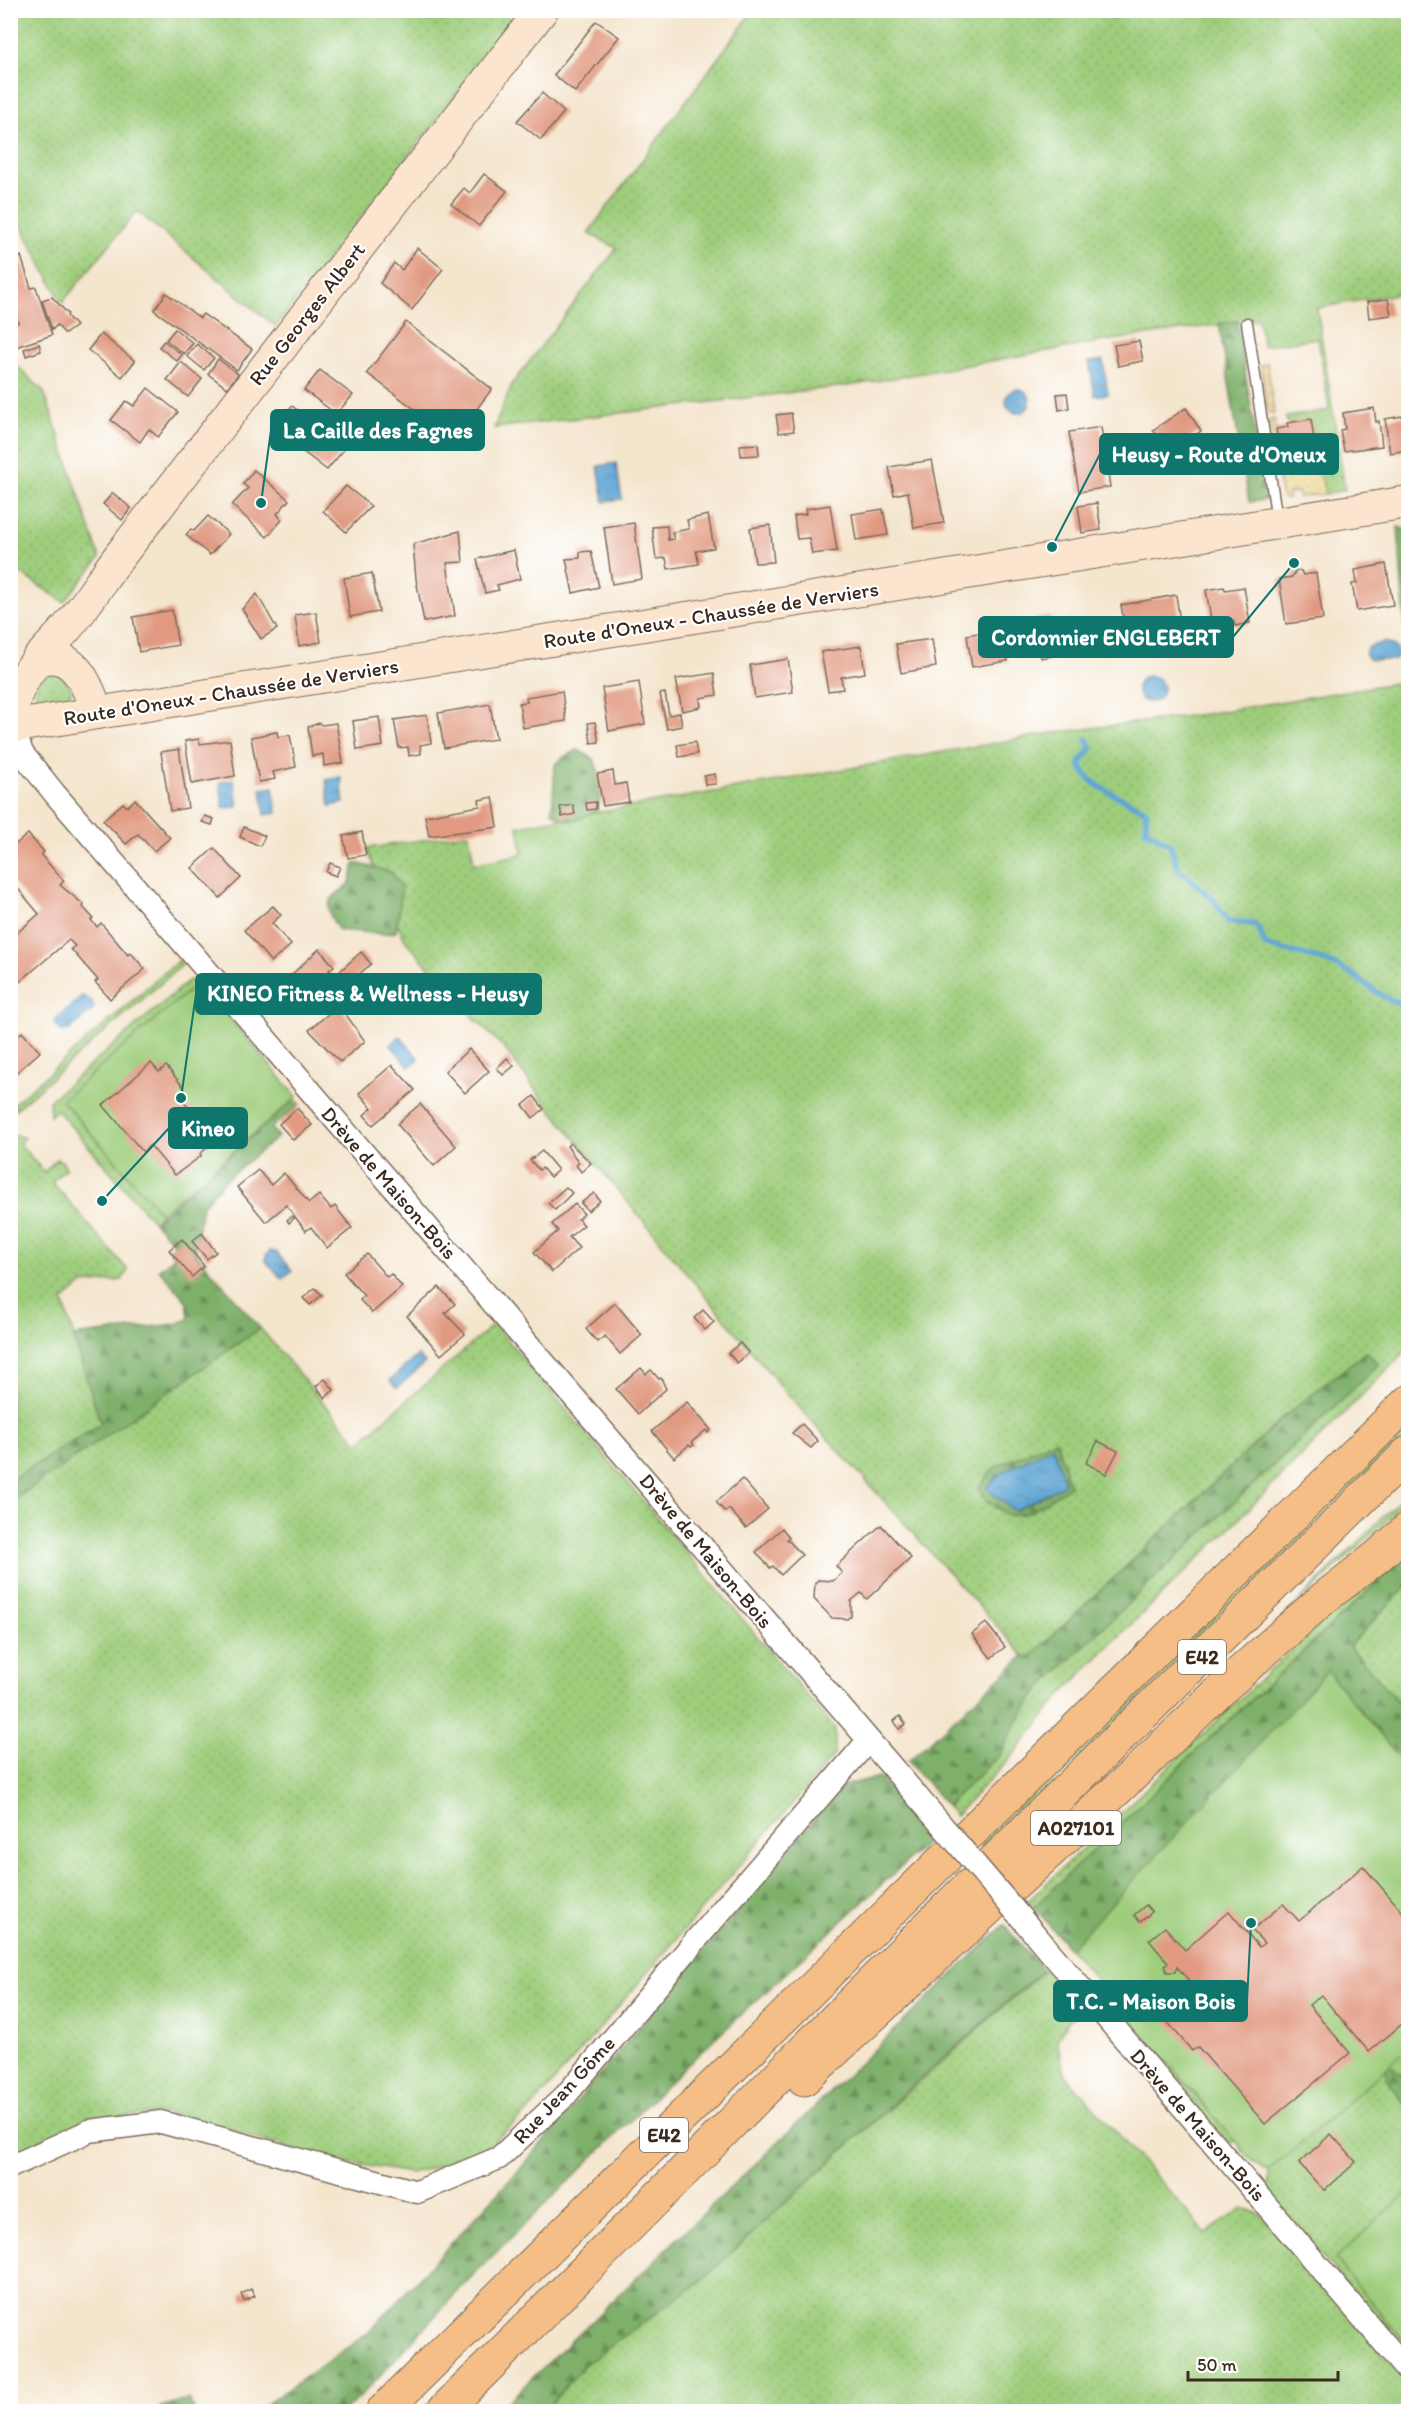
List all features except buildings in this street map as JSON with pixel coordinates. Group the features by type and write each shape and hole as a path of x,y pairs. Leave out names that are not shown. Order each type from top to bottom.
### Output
{"highway":[{"path":"1062,1742 1129,1654 1408,1378"},
{"name":"E42","path":"970,1833 1408,1402"},
{"name":"E42","path":"1005,1873 1408,1453"},
{"name":"A027101","path":"1005,1873 1137,1772 1227,1684 1324,1598 1378,1556 1402,1527"},
{"name":"E42","path":"382,2412 946,1857"},
{"path":"442,2412 653,2224 980,1897"}],"main road":[{"name":"Rue Georges Albert","path":"12,726 14,700 24,678 37,660 74,620 118,558 542,10"},
{"name":"Route d'Oneux - Chaussée de Verviers","path":"12,726 1408,502"},
{"name":"Rue Georges Albert","path":"69,663 74,620"},
{"path":"37,660 49,656 62,658 69,663 87,686 98,713"}],"street":[{"name":"Drève de Maison-Bois","path":"12,726 22,753 56,794 1408,2371"},
{"name":"Rue Jean Gôme","path":"10,2168 89,2131 161,2121 417,2192 499,2158 566,2095 695,1941 868,1742"}],"lane":[{"path":"1247,323 1278,523"}],"green space":[{"path":"11,10 521,11 276,327 137,211 62,303 21,225 11,229"},
{"path":"753,11 1408,11 1408,292 1317,308 1345,490 1325,494 1323,491 1311,420 1287,423 1286,417 1329,410 1318,338 1263,346 1258,319 1105,341 854,385 494,428 512,384 617,248 588,233"},
{"path":"1237,321 1266,500 1249,502 1219,324"},
{"path":"10,359 44,392 100,558 64,602 11,567"},
{"path":"1398,527 1408,530 1408,670"},
{"path":"56,673 71,688 70,703 41,707 35,697 37,681"},
{"path":"1408,681 1408,1349 1062,1694 1010,1759 955,1816 947,1806 1001,1753 1014,1726 1041,1687 1379,1364 1366,1352 1286,1415 1030,1657 1024,1656 782,1388 547,1105 504,1048 472,1016 405,940 380,885 367,848 469,833 474,864 522,854 518,826 1052,733 1205,714"},
{"path":"578,750 594,759 603,786 597,810 574,821 569,821 552,811 555,765"},
{"path":"355,863 391,872 402,888 396,932 382,934 339,930 334,922 330,915 329,904 335,895 349,885"},
{"path":"179,960 182,965 11,1113 11,1106"},
{"path":"195,979 199,982 62,1100 161,1213 154,1222 57,1110 50,1116 49,1101 188,981"},
{"path":"199,982 297,1097 161,1213 62,1100"},
{"path":"295,1099 300,1104 271,1128 278,1137 226,1179 202,1206 195,1252 260,1328 11,1502 11,1480 101,1424 73,1336 176,1324 189,1319 187,1302 159,1269 174,1257 169,1250 175,1245 154,1222"},
{"path":"11,1134 25,1138 19,1143 44,1172 57,1159 63,1162 66,1168 52,1182 128,1270 122,1280 83,1284 63,1301 101,1424 11,1480"},
{"path":"494,1324 835,1729 835,1754 527,2113 472,2159 410,2173 328,2159 165,2113 129,2115 55,2134 11,2156 11,1501 260,1328 358,1443"},
{"path":"1366,1352 1379,1364 1041,1687 1014,1726 1001,1753 947,1806 908,1761 1024,1656 1030,1657 1286,1415"},
{"path":"1408,1422 1408,1434 986,1851 980,1845"},
{"path":"1056,1440 1070,1486 1031,1512 1008,1516 986,1501 978,1488 995,1467"},
{"path":"1408,1492 1408,1500 1270,1630"},
{"path":"1408,1543 1408,1554 1209,1739 1034,1907 1028,1901 1328,1615"},
{"path":"1408,1554 1408,1585 1349,1646 1408,1714 1408,1768 1357,1706 1117,1898 1070,1949 1034,1907 1209,1739"},
{"path":"1408,1585 1408,1714 1349,1646"},
{"path":"1327,1671 1408,1768 1408,2049 1269,2171 1253,2162 1070,1949"},
{"path":"879,1777 931,1839 688,2064 476,2272 358,2399 344,2411 255,2412 368,2333 521,2168 842,1786"},
{"path":"1004,1925 1043,1970 903,2094 701,2281 584,2365 544,2411 498,2411"},
{"path":"1048,1967 1085,2010 1068,2021 1057,2040 1065,2075 1206,2233 1242,2209 1259,2213 1292,2246 1408,2383 1408,2412 544,2412 584,2365 701,2281 836,2156"},
{"path":"1408,2049 1408,2358 1261,2184 1269,2184 1271,2169"},
{"path":"1157,2051 1235,2141 1229,2144 1153,2056"},
{"path":"1389,2065 1408,2080 1408,2109 1387,2079 1385,2068"},
{"path":"1408,2192 1408,2346 1335,2259"},
{"path":"189,2399 195,2411 161,2411 160,2407"}],"sand":[{"path":"1267,363 1274,413 1268,411 1261,366"},
{"path":"1274,419 1282,465 1293,463 1293,457 1316,453 1325,494 1299,497 1298,492 1288,493 1288,499 1284,499 1281,493 1270,424 1270,420"}],"water":[{"path":"1103,360 1108,394 1095,396 1089,362"},
{"path":"1013,389 1023,389 1030,396 1030,406 1023,413 1013,413 1006,406 1006,396"},
{"path":"616,463 622,499 604,502 598,466"},
{"path":"1384,642 1394,646 1397,650 1398,655 1395,660 1368,659 1365,653 1369,647"},
{"path":"1150,676 1159,680 1163,689 1159,698 1150,702 1141,698 1137,689 1141,680"},
{"path":"341,777 344,803 330,806 326,780"},
{"path":"234,780 238,807 223,808 220,782"},
{"path":"273,787 277,813 265,815 261,789"},
{"path":"82,996 92,1001 94,1009 69,1030 62,1031 56,1026 55,1020"},
{"path":"400,1036 419,1059 409,1067 390,1044"},
{"path":"270,1251 276,1252 292,1271 282,1279 266,1261 266,1255"},
{"path":"418,1355 425,1363 397,1388 390,1380"},
{"path":"1053,1446 1065,1484 1015,1511 986,1488 1001,1473"}],"waterway":[{"path":"1087,739 1091,749 1080,763 1083,771 1098,786 1146,811 1146,830 1170,844 1179,870 1213,899 1228,921 1253,924 1259,929 1265,945 1328,962 1348,972 1384,997 1392,1001 1408,1003"}],"place":[{"name":"La Caille des Fagnes","path":"261,503"},
{"name":"Heusy - Route d'Oneux","path":"1052,547"},
{"name":"Cordonnier ENGLEBERT","path":"1294,563"},
{"name":"KINEO Fitness & Wellness - Heusy","path":"181,1098"},
{"name":"Kineo","path":"102,1201"},
{"name":"T.C. - Maison Bois","path":"1251,1923"}]}
